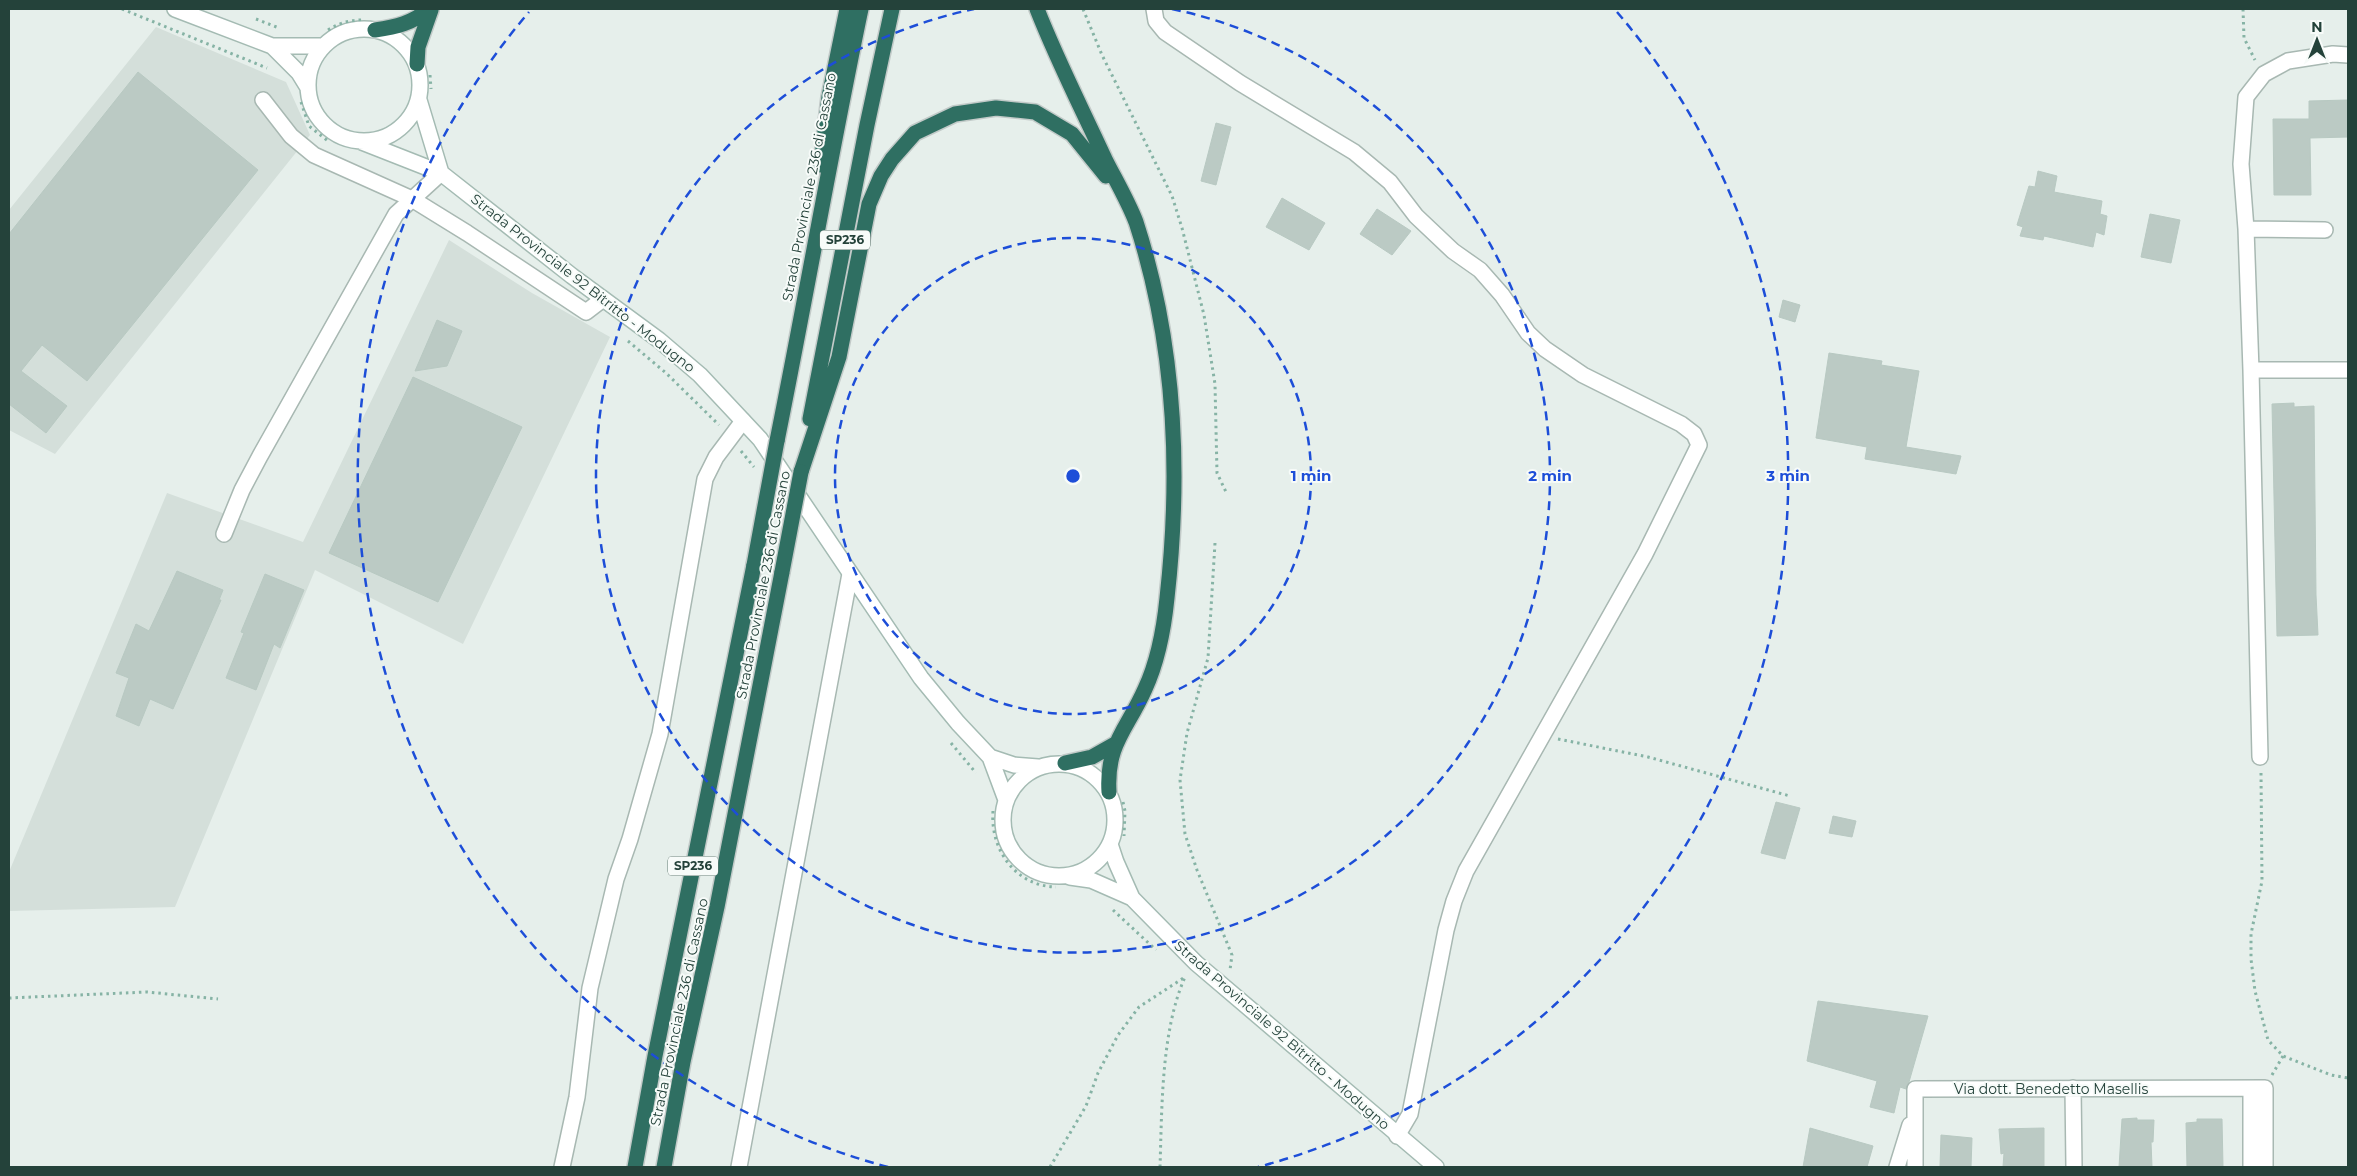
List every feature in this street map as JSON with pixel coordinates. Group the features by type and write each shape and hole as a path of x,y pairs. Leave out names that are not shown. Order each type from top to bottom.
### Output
{"highway":[{"path":"373,25 395,28 418,18 431,9"},
{"path":"416,64 418,47 431,9"},
{"path":"815,250 823,132 847,9"},
{"name":"Strada Provinciale 236 di Cassano","path":"635,1167 729,679 754,565 815,250 838,119 861,9"},
{"name":"Strada Provinciale 236 di Cassano","path":"664,1167 717,907 867,125 892,9"},
{"path":"1037,9 1052,46 1135,221 1161,319 1174,448 1172,548 1166,614 1156,659 1146,688 1115,744 1109,764 1115,794"},
{"path":"801,472 839,357 869,204 881,176 892,159 915,133 955,114 996,108 1035,112 1072,134 1099,165 1135,221"},
{"path":"1065,763 1092,756 1115,744"}],"street":[{"path":"175,9 197,13 272,46 295,68 307,86"},
{"path":"1154,9 1156,21 1165,32 1240,83 1354,152 1390,182 1416,216 1452,251 1480,270 1502,295 1528,333 1545,349 1584,375 1649,406 1694,434 1699,445 1645,554 1466,871 1454,901 1446,930 1410,1114 1397,1136"},
{"path":"224,534 242,490 260,456 396,214 441,173 416,64 406,48 392,36 373,25 324,39 272,46"},
{"path":"324,39 309,72 307,86 310,103 318,119 330,131 345,139 362,142 381,139 398,131 425,99"},
{"path":"2260,757 2251,370 2246,229 2241,164 2246,97 2264,74 2288,61 2332,54 2348,55"},
{"path":"263,100 291,136 314,155 412,199 467,232 586,312 603,299"},
{"name":"Strada Provinciale 92 Bitritto - Modugno","path":"362,142 441,173 603,299 659,340 693,370 760,439 921,678 958,723 990,757"},
{"path":"2246,229 2326,230"},
{"path":"2251,370 2348,370"},
{"path":"562,1167 577,1097 590,988 616,879 660,734 705,479 716,457 743,421"},
{"path":"739,1167 850,574"},
{"path":"990,757 1014,765 1038,767 1065,763 1082,768 1115,794 1116,862 1132,898"},
{"path":"990,757 1006,800"},
{"path":"1038,767 1024,775 1013,786 1006,800 1002,819 1005,838 1014,855 1029,868 1047,875 1091,880 1132,898"},
{"path":"1066,876 1084,871 1100,859 1117,841"},
{"name":"Strada Provinciale 92 Bitritto - Modugno","path":"1132,898 1221,985 1397,1136 1436,1167"},
{"path":"2073,1088 2074,1167"},
{"path":"2251,1167 2258,1088"},
{"path":"2258,1088 2265,1167"},
{"name":"Via dott. Benedetto Masellis","path":"1915,1167 1915,1089 2258,1088"},
{"path":"1897,1167 1915,1109"}],"path":[{"path":"1083,9 1102,55 1168,188 1182,228 1204,315 1215,384 1217,473 1226,492"},
{"path":"2243,9 2244,38 2252,57 2264,74"},
{"path":"254,18 287,29"},
{"path":"324,39 335,25 354,20 373,25"},
{"path":"425,99 429,73"},
{"path":"1215,544 1208,658 1187,733 1180,780 1185,834 1197,870 1232,955 1230,972 1221,985"},
{"path":"1543,736 1648,757 1790,796"},
{"path":"2260,757 2262,881 2251,934 2251,959 2255,991 2268,1040 2283,1056 2330,1075 2348,1078"},
{"path":"1115,794 1125,811 1117,841"},
{"path":"1050,1167 1086,1106 1098,1073 1118,1035 1139,1007 1185,976 1178,992 1171,1024 1163,1095 1160,1167"},
{"path":"9,998 147,992 218,999"}],"shaded area":[{"path":"156,27 286,82 310,135 55,454 9,430 9,210"},
{"path":"449,240 532,293 610,337 463,644 315,570 175,907 9,911 9,872 167,493 303,542"}],"building":[{"path":"138,72 258,170 87,381 42,345 21,371 67,406 46,433 9,404 9,234"},
{"path":"2348,100 2348,137 2310,138 2311,195 2274,195 2273,119 2309,119 2309,101"},
{"path":"1216,123 1231,127 1216,185 1201,181"},
{"path":"2038,171 2057,176 2054,192 2102,201 2100,214 2107,216 2104,235 2096,232 2093,247 2044,236 2043,240 2020,236 2023,227 2017,225 2029,186 2035,187"},
{"path":"1282,198 1325,223 1309,250 1266,227"},
{"path":"1377,209 1411,231 1392,255 1360,234"},
{"path":"2150,214 2180,220 2171,263 2141,257"},
{"path":"1783,300 1800,305 1795,322 1779,317"},
{"path":"437,320 462,331 447,366 415,371"},
{"path":"1829,353 1882,361 1881,365 1919,371 1906,447 1961,456 1956,474 1865,459 1867,447 1816,438"},
{"path":"413,377 522,427 438,602 329,553"},
{"path":"2294,403 2294,407 2314,406 2318,635 2277,636 2272,404"},
{"path":"177,571 223,590 219,600 221,600 173,709 150,699 139,726 116,716 129,678 116,673 136,624 149,631"},
{"path":"265,574 304,590 280,648 274,644 256,690 226,678 244,633 241,632"},
{"path":"1776,802 1800,808 1785,859 1761,853"},
{"path":"1833,816 1856,821 1852,837 1829,833"},
{"path":"1818,1001 1928,1016 1909,1082 1906,1089 1900,1087 1894,1113 1870,1107 1877,1081 1807,1061"},
{"path":"2137,1118 2137,1120 2154,1120 2153,1142 2151,1142 2152,1167 2119,1167 2122,1119"},
{"path":"2197,1119 2222,1119 2223,1167 2187,1167 2186,1123 2197,1122"},
{"path":"1810,1128 1873,1146 1867,1167 1803,1167"},
{"path":"2044,1128 2044,1167 2003,1167 2004,1153 2001,1154 1999,1129"},
{"path":"1941,1135 1972,1138 1971,1167 1940,1167"}]}
